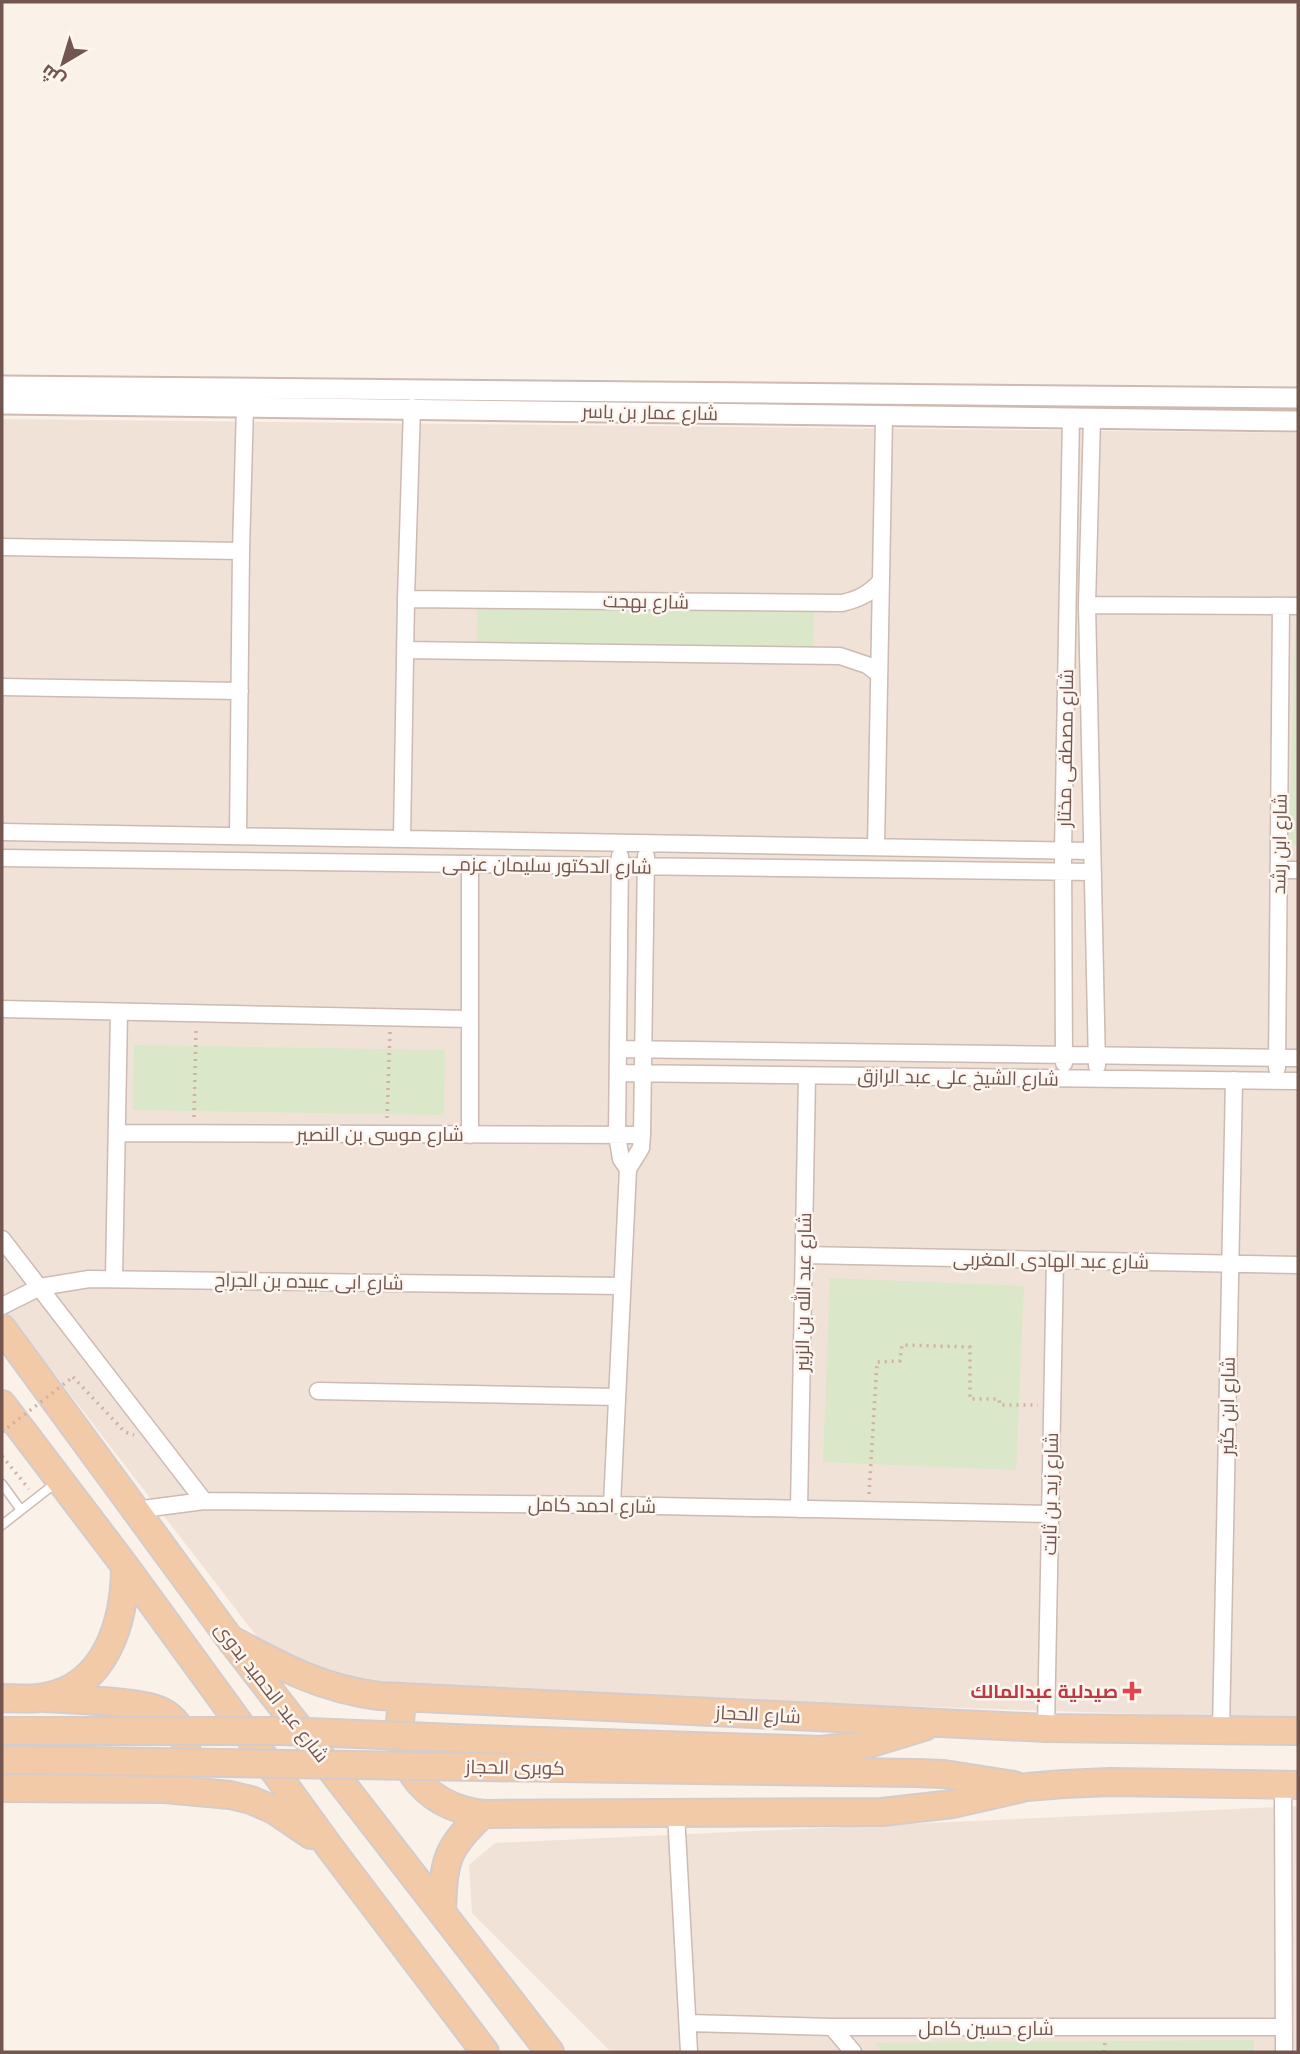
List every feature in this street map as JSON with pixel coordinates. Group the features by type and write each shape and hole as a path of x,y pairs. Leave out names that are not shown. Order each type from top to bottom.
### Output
{"main road":[{"name":"شارع عبد الحميد بدوى","path":"2,1328 230,1639 550,2052"},
{"path":"2,1404 125,1566 331,1849 485,2052"},
{"path":"44,1698 67,1690 82,1679 106,1652 121,1619 125,1566"},
{"name":"شارع الحجاز","path":"230,1639 304,1678 353,1693 1046,1728 1298,1731"},
{"path":"404,1696 399,1729 406,1761 414,1775 424,1788 444,1802 467,1812 483,1814 882,1812 953,1804 1027,1787 1110,1782 1291,1785"},
{"path":"2,1698 44,1698 152,1708 170,1717 183,1734 186,1754 181,1773 165,1790"},
{"name":"كوبرى الحجاز","path":"2,1731 285,1731 821,1750 865,1745 913,1732 935,1722"},
{"name":"كوبرى الحجاز","path":"2,1760 915,1773 944,1774 1027,1787"},
{"path":"2,1788 165,1790 206,1792 251,1800 294,1822 331,1849"},
{"path":"442,1911 446,1861 457,1839 483,1814"}],"street":[{"name":"شارع عمار بن ياسر","path":"2,386 1298,398"},
{"name":"شارع عمار بن ياسر","path":"2,404 1298,421"},
{"path":"239,836 241,551 246,406"},
{"path":"402,839 412,408"},
{"path":"876,847 884,417"},
{"name":"شارع مصطفى مختار","path":"1064,1079 1063,850 1071,418"},
{"name":"شارع مصطفى مختار","path":"1092,419 1087,605 1097,1079"},
{"path":"2,547 241,551"},
{"name":"شارع بهجت","path":"406,598 842,603 857,600 880,582"},
{"path":"1087,605 1298,606"},
{"name":"شارع ابن رشد","path":"1277,1081 1282,606"},
{"path":"405,650 840,656 854,659 879,674"},
{"path":"2,687 240,691"},
{"name":"شارع الدكتور سليمان عزمى","path":"2,832 1092,851"},
{"path":"620,842 617,1135 621,1159 628,1169"},
{"path":"612,1505 628,1169 641,1147 642,1135 645,1074 646,843"},
{"name":"شارع الدكتور سليمان عزمى","path":"2,858 1093,872"},
{"path":"470,864 470,1135"},
{"path":"1279,870 1298,870"},
{"path":"2,1009 470,1019"},
{"path":"114,1278 119,1012"},
{"name":"شارع الشيخ على عبد الرازق","path":"618,1049 1298,1058"},
{"name":"شارع الشيخ على عبد الرازق","path":"618,1073 1298,1081"},
{"name":"شارع عبد الله بن الزبير","path":"799,1508 807,1076"},
{"name":"شارع ابن كثير","path":"1222,1731 1234,1080"},
{"name":"شارع موسى بن النصير","path":"117,1133 642,1135"},
{"path":"2,1239 204,1501"},
{"name":"شارع عبد الهادى المغربى","path":"804,1255 1298,1265"},
{"name":"شارع زيد بن ثابت","path":"1046,1728 1055,1261"},
{"name":"شارع ابى عبيده بن الجراح","path":"2,1306 40,1287 114,1278 622,1286"},
{"path":"318,1391 617,1397"},
{"name":"شارع احمد كامل","path":"135,1510 204,1501 612,1505 1049,1514"},
{"path":"1284,2052 1291,1785"},
{"path":"676,1813 689,2052"},
{"name":"شارع حسين كامل","path":"688,2023 832,2027 1284,2027"},
{"path":"832,2027 853,2052"}],"lane":[{"path":"2,1525 60,1480"},
{"path":"2,1484 21,1510"}],"path":[{"path":"194,1133 196,1013"},
{"path":"386,1134 391,1017"},
{"path":"868,1510 877,1362 900,1361 902,1345 970,1347 971,1400 999,1399 1001,1405 1052,1405"},
{"path":"2,1432 73,1377 112,1417"},
{"path":"2,1456 36,1499"}],"shaded area":[{"path":"2,419 1298,433 1298,1719 385,1689 324,1675 265,1647 2,1306"},
{"path":"1298,1806 1298,2052 611,2052 472,1913 469,1865 495,1843"}],"green space":[{"path":"478,602 814,612 813,652 477,642"},
{"path":"1295,625 1298,625 1298,845 1289,844"},
{"path":"134,1045 445,1050 444,1115 133,1110"},
{"path":"830,1278 1024,1286 1016,1470 823,1462"},
{"path":"1254,2040 1254,2052 882,2052 875,2043"}],"place":[{"name":"صيدلية عبدالمالك","path":"1132,1691"}]}
